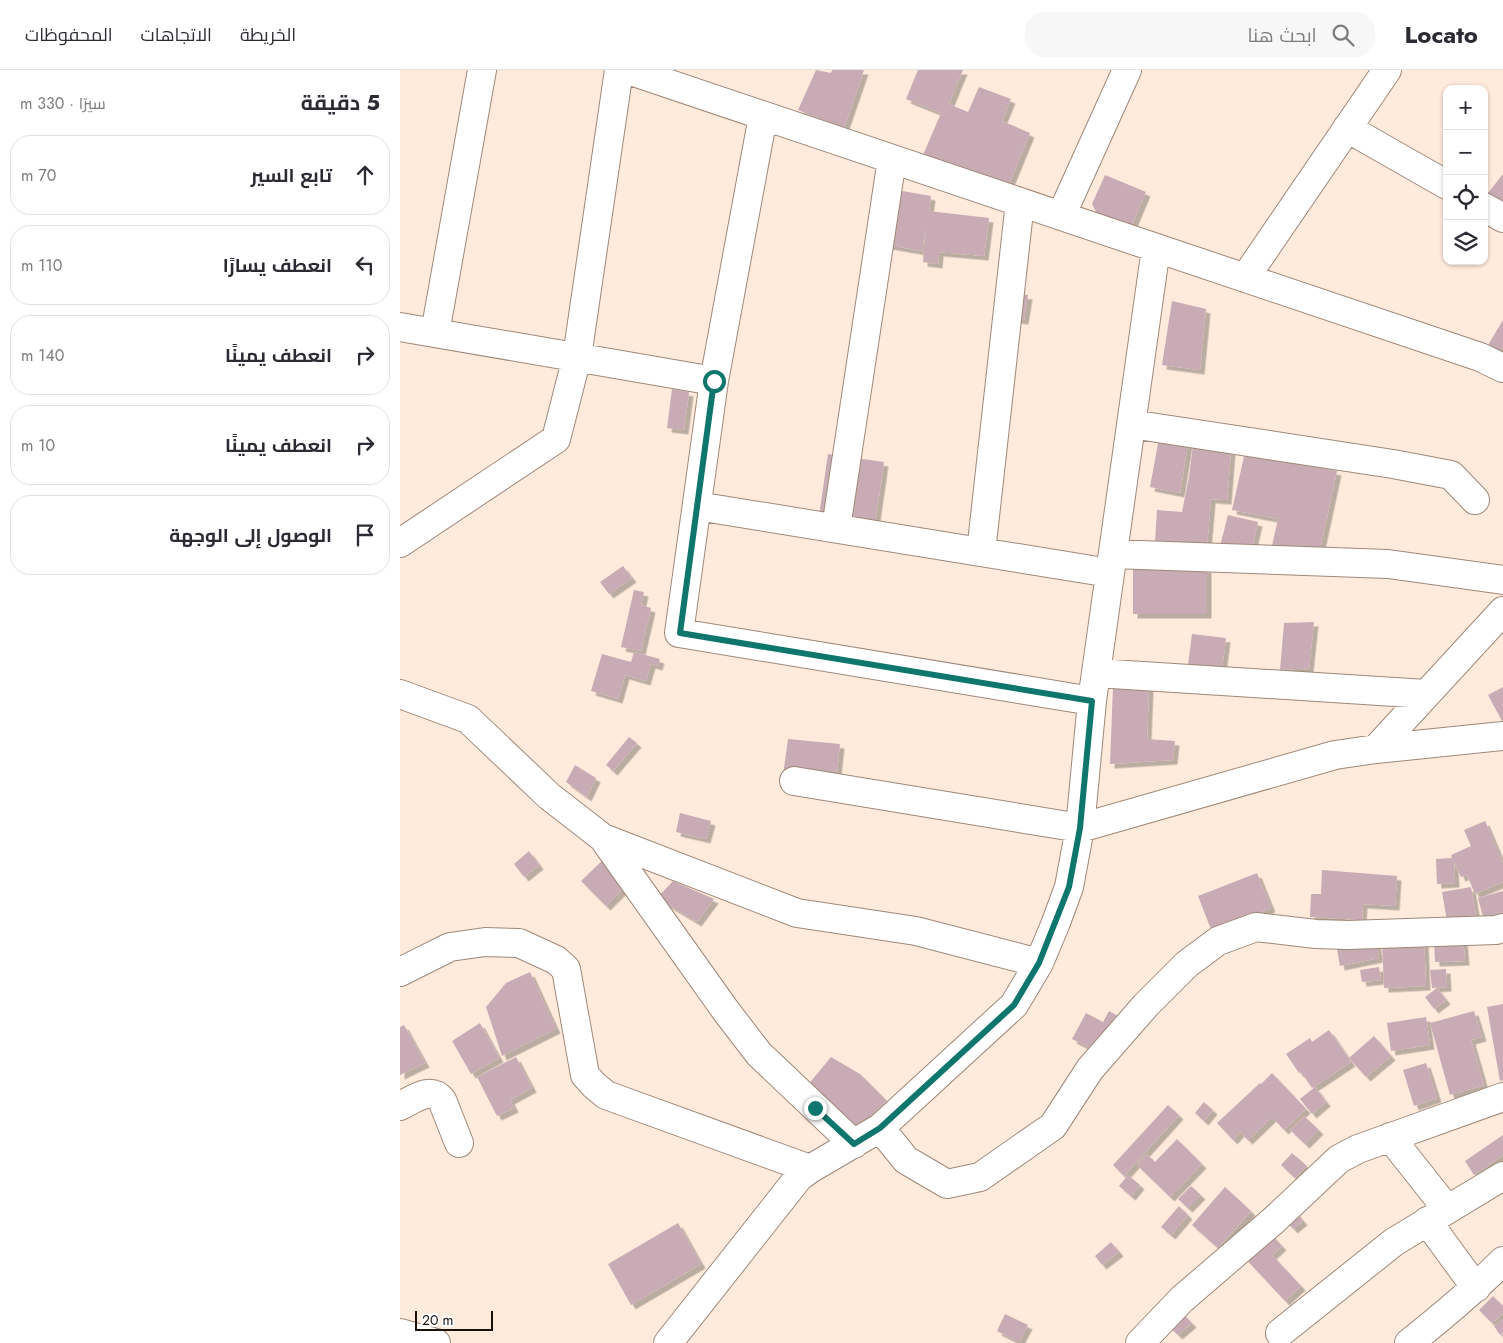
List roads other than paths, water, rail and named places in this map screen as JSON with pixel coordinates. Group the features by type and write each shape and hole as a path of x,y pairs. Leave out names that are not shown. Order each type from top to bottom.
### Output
{"street":[{"path":"435,333 482,70"},
{"path":"400,542 556,439 577,357 619,70"},
{"path":"628,70 1480,357 1503,368"},
{"path":"1061,216 1127,70"},
{"path":"1245,278 1384,71"},
{"path":"763,116 714,381 680,633 1092,701"},
{"path":"1347,128 1443,183"},
{"path":"836,528 892,159"},
{"path":"981,552 1020,202"},
{"path":"1488,209 1503,218"},
{"path":"668,1343 799,1176 880,1128 1014,1005 1039,963 1069,887 1080,828 1092,701 1156,248"},
{"path":"400,327 714,381"},
{"path":"1131,424 1393,464 1450,475 1474,500"},
{"path":"697,506 981,552 1112,563 1388,564 1503,580"},
{"path":"1376,749 1503,611"},
{"path":"1096,673 1426,694"},
{"path":"400,694 468,718 549,796 603,838 726,1011 759,1054 854,1144"},
{"path":"794,781 1080,828 1336,755 1503,736"},
{"path":"603,838 797,913 916,931 1039,963"},
{"path":"880,1128 906,1160 947,1184 980,1177 1053,1126 1090,1069 1146,1005 1187,964 1218,940 1256,927 1316,934 1348,935 1496,930 1503,928"},
{"path":"400,972 450,947 485,942 519,943 539,951 556,960 566,969 585,1075 606,1095 810,1169"},
{"path":"400,1106 428,1093 438,1095 442,1100 459,1143"},
{"path":"1140,1343 1182,1299 1273,1221 1339,1159 1358,1149 1503,1097"},
{"path":"1390,1137 1437,1215 1476,1288"},
{"path":"1280,1334 1394,1242 1503,1176"},
{"path":"1409,1343 1447,1314 1503,1261"},
{"path":"400,1332 436,1343"}]}
